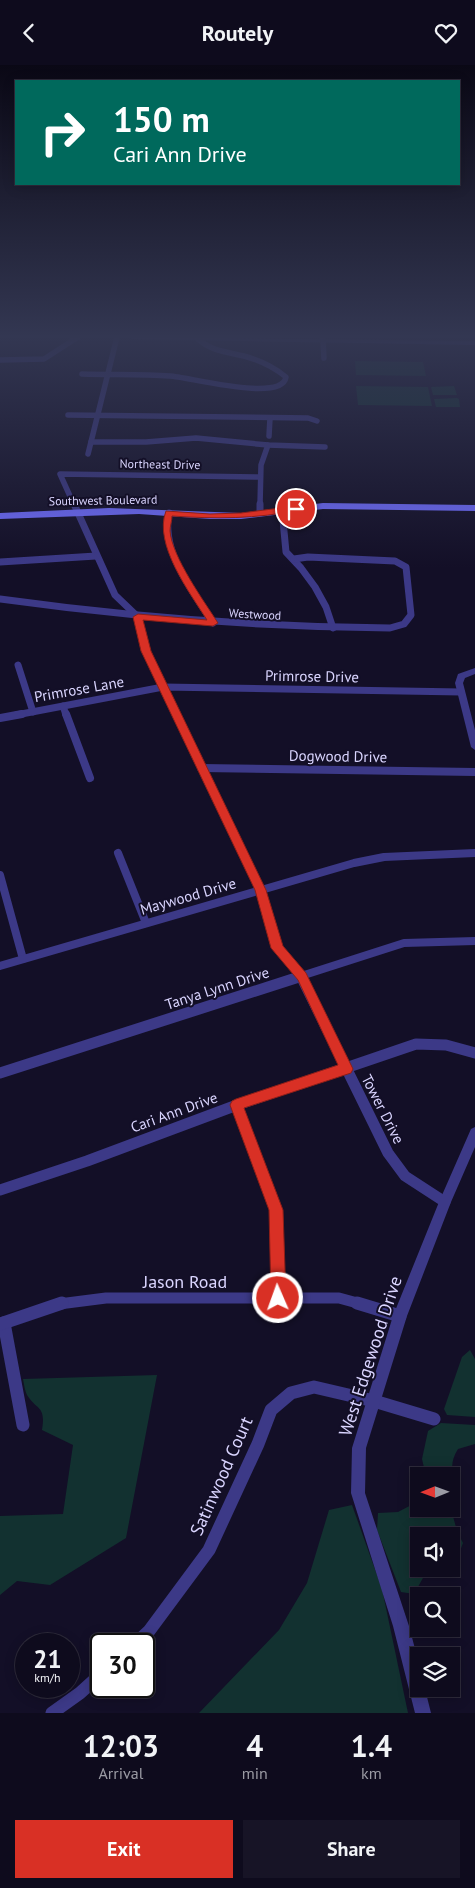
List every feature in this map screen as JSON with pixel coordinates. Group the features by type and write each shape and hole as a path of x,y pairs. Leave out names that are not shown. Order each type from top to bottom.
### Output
{"main road":[{"name":"Southwest Boulevard","path":"0,516 139,511 210,516 324,506 475,507"}],"street":[{"path":"68,415 308,418 316,421"},
{"path":"88,454 97,415"},
{"path":"269,436 270,418"},
{"path":"91,442 146,442 196,438 268,445 325,447"},
{"path":"260,513 261,465 268,445"},
{"name":"Northeast Drive","path":"77,512 60,474 260,477"},
{"path":"282,510 286,552 294,559 317,592 333,628"},
{"path":"77,512 115,595 138,617"},
{"path":"169,513 166,532 171,548 188,584 213,623"},
{"path":"0,562 96,556"},
{"name":"Westwood","path":"0,599 138,617 213,623 333,628 390,628 404,624 411,615 406,567 395,561 308,557 294,559"},
{"path":"101,613 112,611 116,607 115,595"},
{"name":"Tower Drive","path":"138,617 146,651 162,687 261,890 277,948 302,977 388,1153 405,1177 445,1202"},
{"path":"18,665 33,711"},
{"path":"475,671 461,676 459,683 475,747"},
{"name":"Primrose Drive","path":"162,687 461,692"},
{"name":"Primrose Lane","path":"0,718 162,687"},
{"path":"63,706 90,778"},
{"name":"Dogwood Drive","path":"202,768 475,772"},
{"path":"118,853 146,923"},
{"name":"Maywood Drive","path":"0,966 354,863 384,857 475,853"},
{"path":"0,875 23,959"},
{"name":"Tanya Lynn Drive","path":"0,1073 404,943 475,941"},
{"name":"Cari Ann Drive","path":"0,1190 87,1161 236,1105 416,1044 451,1045 475,1053"},
{"path":"236,1105 276,1210 278,1298"},
{"name":"West Edgewood Drive","path":"423,1713 401,1626 358,1493 359,1448 400,1316 445,1202 475,1133"},
{"name":"Jason Road","path":"2,1323 63,1303 106,1298 339,1298 400,1316"},
{"path":"2,1323 23,1425"},
{"name":"Satinwood Court","path":"147,1633 209,1550 271,1410 291,1393 314,1387 374,1401"},
{"path":"374,1401 434,1419"},
{"path":"52,1713 90,1684"}],"green space":[{"path":"470,1350 475,1359 475,1417 447,1415 444,1409 462,1357"},
{"path":"157,1375 126,1538 50,1585 17,1581 0,1595 0,1516 63,1514 73,1445 42,1430 42,1412 27,1395 23,1379"},
{"path":"441,1423 475,1425 475,1444 458,1449 452,1467 424,1467 422,1459 428,1431"},
{"path":"352,1505 382,1589 408,1713 199,1713 279,1630 307,1583 329,1510"},
{"path":"410,1506 410,1517 453,1517 456,1527 410,1527 410,1577 424,1577 418,1587 410,1587 410,1593 401,1592 377,1530 378,1513 398,1512"},
{"path":"460,1537 463,1543 460,1551"}],"route":[{"path":"278,1298 276,1210 236,1105 346,1069 302,977 277,948 261,890 162,687 146,651 138,617 213,623 188,584 171,548 166,532 169,513 241,516 296,509"}]}
